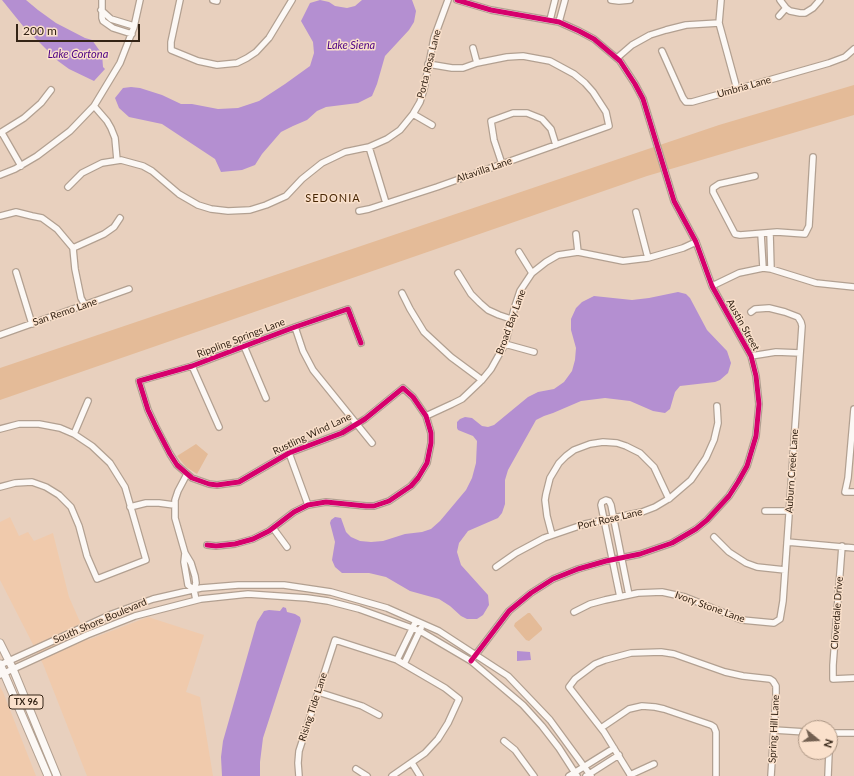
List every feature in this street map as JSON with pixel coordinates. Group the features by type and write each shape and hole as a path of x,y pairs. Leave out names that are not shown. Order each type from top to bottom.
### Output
{"main road":[{"name":"TX 96","path":"0,643 13,669 57,776"},
{"name":"TX 96","path":"0,665 2,674 48,776"}],"street":[{"path":"102,0 102,18 107,25 132,34"},
{"path":"0,175 21,166 37,156 70,130 94,106 120,63 132,34 140,0"},
{"path":"180,0 170,50 208,64 227,65 237,63 248,58 263,46 292,0"},
{"name":"Porta Rosa Lane","path":"68,187 82,173 102,163 117,160 133,162 144,166 152,171 178,194 211,209 236,211 250,210 286,196 302,179 322,163 345,152 369,147 387,139 400,130 413,114 420,102 434,38 448,0"},
{"name":"Austin Street","path":"457,0 499,12 559,22 587,34 617,58 636,84 643,99 674,201 696,242 712,286 751,356 758,392 759,417 753,450 738,482 721,506 696,529 678,540 664,546 640,554 578,568 553,579 531,593 509,611 471,661"},
{"path":"550,20 555,0"},
{"path":"559,22 565,0"},
{"path":"611,0 630,0"},
{"path":"720,0 719,23 737,89"},
{"path":"780,0 786,8 796,13 805,13 813,8 820,0"},
{"path":"779,16 786,8"},
{"path":"101,10 111,18 134,26"},
{"path":"617,58 632,45 666,30 686,25 719,23"},
{"path":"428,64 452,68 464,68 476,63 474,48"},
{"name":"Umbria Lane","path":"662,51 681,95 686,102 692,102 829,63 845,57 854,49"},
{"name":"Altavilla Lane","path":"359,211 437,187 609,126 606,112 593,92 585,83 563,67 550,61 523,56 508,57 476,63"},
{"path":"21,166 1,133 30,113 41,103 51,90"},
{"path":"94,106 111,128 115,138 117,160"},
{"path":"502,164 494,140 491,121 513,113 527,113 542,119 551,129 556,145"},
{"path":"413,114 432,125"},
{"path":"369,147 386,203"},
{"path":"755,176 719,184 713,188 713,192 735,234 805,234 809,226 813,157"},
{"path":"0,216 16,212 42,218 57,229 73,248 80,291 85,305"},
{"path":"636,212 648,258"},
{"path":"73,248 104,234 114,227 120,218"},
{"path":"770,233 771,269"},
{"path":"576,234 578,252"},
{"path":"761,234 763,268"},
{"name":"Broad Bay Lane","path":"426,416 462,399 482,380 497,360 505,344 520,292 532,273 546,262 558,255 578,252 623,261 648,258 696,242"},
{"path":"519,252 532,273"},
{"path":"712,286 739,273 763,268 771,269 816,283 854,287"},
{"path":"16,272 32,324"},
{"path":"458,274 471,294 480,303 499,315 511,319"},
{"name":"San Remo Lane","path":"0,335 129,289"},
{"path":"402,292 424,332 451,357 482,380"},
{"name":"Rippling Springs Lane","path":"139,381 192,366 295,327 348,309 362,343"},
{"name":"Auburn Creek Lane","path":"751,312 761,309 774,309 785,312 800,319 802,326 782,615 777,622"},
{"path":"295,327 303,351 314,370 331,394 372,443"},
{"path":"505,344 534,352"},
{"path":"244,346 266,398"},
{"path":"751,356 776,352 800,353"},
{"path":"192,366 219,427"},
{"name":"Rustling Wind Lane","path":"139,381 148,410 163,442 178,465 187,474 200,481 217,485 234,484 255,474 290,453 330,438 357,424 403,388 413,397 426,416"},
{"path":"74,434 88,401"},
{"name":"Port Rose Lane","path":"496,567 524,548 552,535 571,528 642,512 669,499 691,480 702,466 710,450 716,431 719,416 717,406"},
{"path":"854,409 853,435 845,492 854,492"},
{"path":"207,545 216,546 245,542 262,535 294,512 308,505 326,502 357,506 374,506 389,501 405,490 418,478 427,463 431,443 431,433 426,416"},
{"path":"0,429 19,424 39,424 60,428 74,434 92,446 110,463 125,486 146,560 96,579 87,556 72,507 59,495 46,487 32,482 15,483 0,487"},
{"path":"552,535 546,508 546,494 550,478 559,463 566,456 574,450 590,444 603,442 617,443 640,453 654,467 669,499"},
{"path":"290,453 308,505"},
{"path":"187,474 178,491 174,505 177,527 185,553 191,563 195,576 196,583 194,590 196,600"},
{"path":"620,596 601,505 602,502 606,500 610,503 614,519 629,595"},
{"path":"130,507 146,503 174,505"},
{"path":"765,511 789,512"},
{"path":"273,528 287,547"},
{"path":"714,536 729,552 746,563 757,567 785,570"},
{"path":"787,542 854,548"},
{"name":"Cloverdale Drive","path":"842,546 833,679 854,678"},
{"name":"South Shore Boulevard","path":"0,665 112,614 153,599 201,588 238,585 284,585 331,592 387,608 439,631 508,676 550,720 585,766 589,775"},
{"name":"Ivory Stone Lane","path":"574,612 590,604 620,596 652,592 669,593 685,597 742,620 768,623 777,622"},
{"name":"South Shore Boulevard","path":"2,674 135,616 196,600 248,594 328,601 359,609 413,628 471,661 523,705 559,748 576,774"},
{"path":"392,776 425,753 438,739 448,723 459,699 445,688 397,660 416,621"},
{"path":"404,664 423,624"},
{"path":"79,630 82,638"},
{"name":"Rising Tide Lane","path":"299,776 299,751 335,640 397,660"},
{"name":"Spring Hill Lane","path":"601,728 569,688 575,678 595,664 605,660 631,653 661,652 674,654 725,672 770,679 774,681 776,686 771,776"},
{"path":"318,692 362,706 379,716"},
{"path":"654,764 630,775 601,728 629,710 642,706 664,709 714,727 717,744 716,776"},
{"path":"774,730 798,732"},
{"path":"838,733 854,733"},
{"path":"504,741 515,750 534,776"},
{"path":"569,776 576,774 585,766 614,748"},
{"path":"589,775 619,755"},
{"path":"828,776 829,760"},
{"path":"412,763 420,776"},
{"path":"356,770 367,776"}],"shaded area":[{"path":"854,85 854,115 647,176 0,400 0,368 719,125"},
{"path":"196,444 208,454 197,474 186,467 177,456"},
{"path":"10,517 19,536 28,532 34,541 53,533 69,597 88,640 148,617 204,635 186,692 200,697 213,776 87,776 43,664 0,580 0,522"},
{"path":"530,613 542,628 542,630 529,641 526,640 514,626 515,623"},
{"path":"0,687 3,692 36,776 0,776"}],"water":[{"name":"Lake Cortona","path":"2,0 26,0 56,23 92,40 102,54 103,67 105,69 94,81 69,69 58,61 23,26"},
{"name":"Lake Siena","path":"320,0 329,2 335,6 347,8 355,6 362,0 412,0 416,11 414,22 409,30 385,56 372,96 358,103 326,107 317,111 307,120 281,132 262,154 255,165 242,170 221,172 215,159 162,124 129,117 119,108 115,98 123,88 131,87 140,88 162,95 181,104 192,104 218,109 238,108 259,101 310,66 314,53 313,42 301,21 310,3"},
{"path":"678,292 686,294 690,298 707,330 727,351 731,363 728,373 720,380 715,382 680,386 675,392 670,409 665,413 653,411 630,401 605,398 581,401 536,420 508,470 505,480 505,504 502,513 498,518 468,531 459,543 457,552 461,565 488,595 489,605 483,615 477,619 467,619 439,599 410,591 386,577 369,573 342,573 335,567 332,560 335,542 330,523 335,517 341,518 346,532 351,537 360,541 371,542 383,541 405,534 422,532 431,529 440,521 466,490 472,478 476,463 477,441 473,436 458,430 457,422 465,417 472,418 482,426 488,427 494,425 528,397 538,392 554,389 564,382 572,371 575,360 576,348 571,330 571,319 576,308 582,302 594,296 632,300"},
{"path":"283,607 286,608 287,612 300,617 301,621 263,738 260,776 222,776 221,757 223,741 257,622 264,611 280,611"},
{"path":"517,651 530,652 531,660 517,661"}],"cycle path":[{"path":"457,0 491,10 559,22 594,39 620,61 643,99 674,201 696,242 712,286 751,356 756,376 759,404 756,436 747,466 729,496 707,520 696,529 672,543 640,554 578,569 553,579 531,593 509,611 471,661"},
{"path":"207,545 216,546 235,544 253,539 269,531 294,512 308,505 326,502 374,506 389,501 411,486 427,463 431,443 431,433 426,416 413,397 403,388 365,419 342,433 289,453 239,482 217,485 192,478 177,465 148,410 139,381 192,366 295,327 348,309 361,343"}],"district":[{"name":"SEDONIA","path":"333,198"}]}
